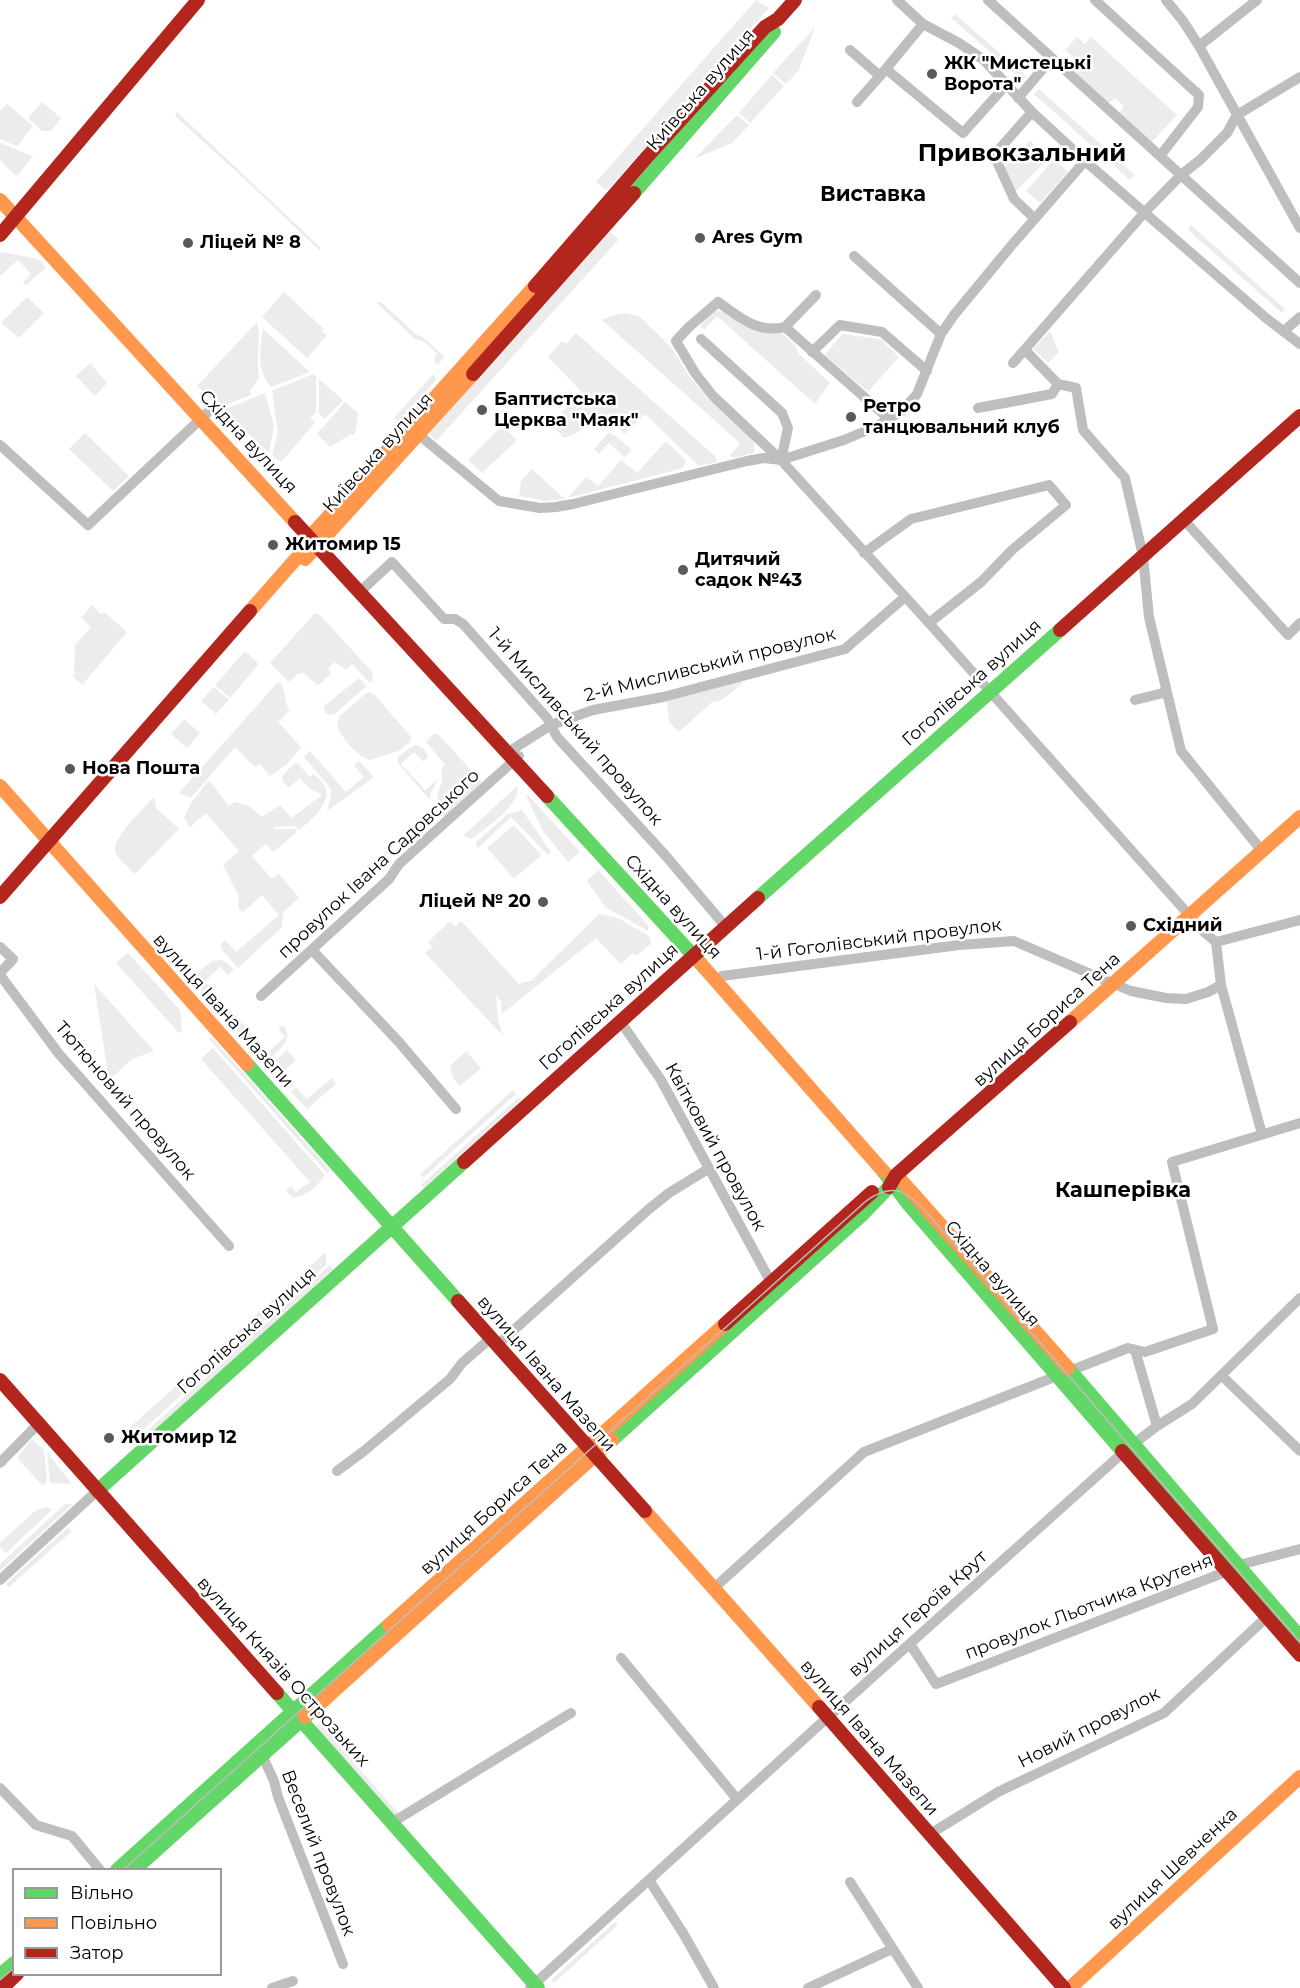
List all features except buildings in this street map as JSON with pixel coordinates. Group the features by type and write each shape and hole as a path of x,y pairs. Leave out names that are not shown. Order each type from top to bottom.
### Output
{"street":[{"path":"0,235 10,211 187,0"},
{"path":"10,211 198,0"},
{"name":"Київська вулиця","path":"317,539 471,358 671,131 765,27 778,20 795,0"},
{"path":"897,0 923,24 972,51 1032,112 1085,161 1266,318 1300,344"},
{"path":"988,0 1300,283"},
{"path":"1095,0 1199,95 1198,107 1160,156"},
{"path":"1166,0 1199,46 1300,228"},
{"path":"1199,46 1257,0"},
{"name":"Київська вулиця","path":"0,907 51,844 301,553 419,435 773,35 778,20"},
{"path":"857,102 923,24"},
{"path":"850,50 963,133 1006,84"},
{"path":"1018,98 1052,58"},
{"path":"1013,363 1144,213 1227,133 1237,115 1300,77"},
{"path":"1032,112 994,155 1014,200 1035,219"},
{"path":"419,435 499,501 540,508 582,502 747,460 764,458 781,460 844,440 889,419 909,405 917,394 941,334 954,315 1085,161"},
{"name":"Східна вулиця","path":"0,191 10,211 204,416 696,953 892,1180 1234,1568 1271,1612 1300,1655"},
{"path":"854,256 941,334"},
{"path":"816,295 785,327 768,329 751,326 718,302 676,341 694,373 713,396 781,460 1205,933 1216,942 1221,985 1262,1134"},
{"path":"1284,331 1300,317"},
{"path":"812,352 840,325 882,332 927,371"},
{"path":"785,327 889,419"},
{"path":"701,339 782,413 788,428 781,460"},
{"path":"1024,350 1058,384 1076,388 1083,430 1125,478 1143,556 1149,617 1181,751 1262,851"},
{"path":"978,408 1052,394 1058,384"},
{"path":"0,446 88,525 204,416"},
{"name":"Гоголівська вулиця","path":"0,1580 696,953 1300,417"},
{"path":"864,553 911,519 1049,485 1066,505 1013,549 981,582 929,623"},
{"path":"1184,520 1288,635 1300,623"},
{"name":"Східна вулиця","path":"317,539 515,755"},
{"name":"1-й Мисливський провулок","path":"364,588 392,562 444,619 455,619 463,624 547,718 557,737 665,855 726,927"},
{"name":"2-й Мисливський провулок","path":"515,755 551,726 593,710 663,697 845,649 905,597"},
{"path":"1135,699 1167,692"},
{"name":"провулок Івана Садовського","path":"261,996 389,879 399,864 515,755"},
{"name":"вулиця Івана Мазепи","path":"0,786 828,1717 1064,1988"},
{"name":"вулиця Бориса Тена","path":"118,1868 299,1715 892,1180 1300,818"},
{"name":"Київська вулиця","path":"0,897 51,844"},
{"path":"1216,942 1300,920"},
{"name":"1-й Гоголівський провулок","path":"722,976 958,945 1014,941 1131,991 1166,998 1186,999 1221,985"},
{"name":"Тютюновий провулок","path":"0,947 13,959 0,974 59,1054 229,1246"},
{"path":"312,950 398,1041 456,1109"},
{"name":"Східна вулиця","path":"696,953 722,976 892,1180"},
{"name":"Квітковий провулок","path":"620,1021 661,1080 773,1287"},
{"path":"713,1589 864,1452 1128,1348 1145,1352 1213,1329 1172,1162 1300,1123"},
{"path":"337,1471 450,1379 462,1363 494,1342 649,1209 669,1193 708,1169"},
{"name":"вулиця Героїв Крут","path":"534,1986 737,1799 1129,1447 1192,1404 1300,1298"},
{"path":"1135,1350 1157,1426"},
{"path":"1222,1376 1300,1451"},
{"name":"вулиця Князів Острозьких","path":"0,1380 299,1715 534,1986"},
{"path":"0,1463 38,1424"},
{"name":"провулок Льотчика Крутеня","path":"910,1644 936,1684 1234,1568 1300,1549"},
{"name":"Східна вулиця","path":"1271,1612 1300,1636"},
{"name":"Новий провулок","path":"930,1834 998,1792 1164,1713 1271,1612"},
{"path":"621,1658 737,1799"},
{"path":"393,1822 571,1713"},
{"name":"вулиця Бориса Тена","path":"135,1868 262,1755 299,1715"},
{"name":"Веселий провулок","path":"262,1755 274,1781 278,1797 342,1964"},
{"name":"вулиця Шевченка","path":"1070,1988 1300,1777"},
{"path":"0,1788 36,1825 72,1836 99,1868"},
{"path":"649,1880 714,1988"},
{"path":"850,1882 918,1988"},
{"path":"808,1988 892,1949"},
{"path":"0,1975 12,1965"},
{"path":"2,1988 15,1976"},
{"path":"272,1988 293,1981"}],"shaded area":[{"path":"756,0 769,8 612,185 606,190 596,182"},
{"path":"955,14 1026,76 1022,80 951,18"},
{"path":"815,27 799,70 786,84 773,73"},
{"path":"1077,37 1085,44 1091,37 1177,115 1151,143 1119,113 1124,106 1115,98 1108,104 1076,74 1083,66 1065,50"},
{"path":"772,75 784,86 750,123 739,113"},
{"path":"1039,89 1135,175 1130,180 1034,94"},
{"path":"42,102 61,118 51,131 42,131 28,118"},
{"path":"7,104 33,126 17,146 0,139 0,111"},
{"path":"177,112 320,247 320,251 175,116"},
{"path":"737,115 749,125 732,143 694,159"},
{"path":"1030,140 1043,155 1039,159 1044,163 1015,192 1005,167"},
{"path":"0,143 33,156 18,175 15,175 0,160"},
{"path":"1054,159 1068,172 1040,203 1026,191"},
{"path":"1191,225 1285,309 1282,313 1188,230"},
{"path":"608,231 619,239 436,441 431,436 430,430"},
{"path":"2,252 38,259 46,268 26,285 23,282 31,274 18,260 0,276 0,254"},
{"path":"360,287 445,357 437,365 434,360 437,353 423,341 415,339"},
{"path":"284,292 324,329 322,331 327,335 307,358 262,317"},
{"path":"27,297 44,313 19,338 1,323"},
{"path":"717,310 776,328 795,345 799,354 830,383 815,404 717,316 704,330 700,326 711,313"},
{"path":"626,313 639,316 671,347 707,398 752,438 755,445 754,453 734,458 730,456 740,443 602,320"},
{"path":"257,322 259,378 250,391 251,395 220,407 197,386"},
{"path":"263,329 310,372 271,387 261,367"},
{"path":"1050,331 1059,352 1048,363 1033,349"},
{"path":"576,333 715,456 717,462 699,466 645,414 625,434 610,421 603,428 593,420 577,433 564,438 551,424 581,391 548,357 562,341 566,344"},
{"path":"842,334 880,339 899,357 868,392 825,355"},
{"path":"90,363 107,383 95,396 76,376"},
{"path":"313,374 316,376 316,412 310,418 315,423 281,462 272,455 278,432 272,391"},
{"path":"433,374 436,380 399,423 394,418"},
{"path":"319,379 343,400 325,419 319,414"},
{"path":"265,393 274,426 269,453 223,410"},
{"path":"345,402 358,413 355,433 330,447 317,434"},
{"path":"502,426 517,440 482,473 468,460"},
{"path":"85,433 129,476 113,491 69,449"},
{"path":"608,433 613,434 632,450 625,457 609,443 599,454 594,449"},
{"path":"666,441 686,461 683,468 568,498 586,477 598,486 621,460 637,473"},
{"path":"532,469 565,499 545,501 519,496 521,481"},
{"path":"92,605 127,632 82,685 74,678 75,645 91,627 81,618"},
{"path":"315,613 320,615 372,672 373,680 370,683 352,664 346,670 335,662 328,668 331,673 317,685 304,673 298,674 289,682 270,663"},
{"path":"245,651 258,665 230,698 215,685"},
{"path":"359,678 366,686 336,713 331,715 325,713 324,706"},
{"path":"741,680 743,683 722,700 712,702 679,732 669,722 667,700"},
{"path":"278,682 282,684 290,710 278,722 301,747 288,763 270,776 260,764 255,767 235,747 191,798 179,793"},
{"path":"214,687 229,700 216,714 201,701"},
{"path":"370,692 411,737 410,742 398,751 370,760 350,746 337,725 340,716"},
{"path":"184,719 200,733 187,748 171,734"},
{"path":"433,734 438,734 483,783 445,817 437,797 442,782 441,769 445,765 426,742"},
{"path":"414,745 424,749 428,758 423,761 414,752 401,764 425,790 438,779 430,800 398,763 398,757"},
{"path":"310,751 346,792 364,777 354,765 359,761 374,777 327,811 331,789 304,757"},
{"path":"294,764 298,764 310,777 314,774 323,784 326,798 314,816 299,830 295,826 274,827 274,829 295,829 297,832 273,852 266,844 252,856 272,879 279,874 299,898 283,912 282,927 238,968 221,949 221,944 225,940 236,952 279,915 262,895 242,913 238,906 239,897 223,865 239,851 206,813 190,827 184,818 191,803 209,780 229,806 234,802 249,806 262,817 280,805 291,818 322,795 309,788 300,778 288,788 282,776"},
{"path":"517,786 514,800 501,816 471,839 463,836"},
{"path":"528,795 580,852 568,862 543,831 526,796"},
{"path":"154,797 156,808 179,829 135,874 120,859 115,847 123,832"},
{"path":"522,810 551,852 548,855 511,817 477,849 476,842 508,814"},
{"path":"514,825 541,855 514,879 487,848"},
{"path":"598,870 648,925 648,931 605,907 587,881"},
{"path":"599,914 618,918 649,936 651,944 636,956 633,953 621,964 596,938 502,1014 501,1001 496,996 498,1019 503,1036 425,953 432,947 428,942 450,921 455,926 461,921 519,984 532,980"},
{"path":"128,953 180,1010 182,1031 179,1033 116,963"},
{"path":"221,960 234,970 228,975 220,967 205,981 268,1052 285,1036 278,1029 283,1025 286,1031 286,1041 283,1046 265,1062 191,978 212,961"},
{"path":"94,984 154,1051 132,1059 109,1080"},
{"path":"211,1037 330,1170 327,1173 209,1039"},
{"path":"213,1048 325,1175 307,1193 293,1198 286,1191 291,1186 296,1192 310,1182 201,1059"},
{"path":"287,1050 296,1060 283,1072 294,1084 289,1089 269,1066"},
{"path":"466,1051 481,1068 460,1086 453,1078 450,1066"},
{"path":"332,1078 336,1084 307,1109 291,1092 296,1087 307,1099"},
{"path":"513,1090 516,1094 424,1177 420,1174"},
{"path":"519,1097 522,1100 424,1188 421,1185"},
{"path":"326,1252 326,1265 135,1437 128,1429"},
{"path":"330,1265 333,1269 141,1444 137,1440"},
{"path":"32,1439 44,1450 47,1480 44,1485 17,1458"},
{"path":"47,1452 71,1483 71,1484 50,1483"},
{"path":"65,1504 73,1504 0,1571 0,1564"},
{"path":"45,1507 53,1509 6,1553 0,1547 0,1543 35,1511"},
{"path":"68,1527 72,1531 9,1587 6,1584"},
{"path":"319,1723 400,1815 396,1818 316,1726"},
{"path":"615,1922 618,1925 554,1983 551,1980"}],"tram line":[{"path":"125,1868 866,1201 885,1191 893,1190 908,1195 929,1215 1300,1642"},
{"path":"0,1980 12,1970"}],"traffic: fast":[{"path":"634,193 774,32"},
{"path":"758,898 1060,630"},
{"path":"547,796 701,964"},
{"path":"247,1064 458,1301"},
{"path":"97,1491 464,1162"},
{"path":"883,1171 909,1205 1122,1451"},
{"path":"612,1440 863,1214 889,1187"},
{"path":"1068,1368 1300,1637"},
{"path":"119,1868 389,1625"},
{"path":"277,1693 538,1988"},
{"path":"136,1868 305,1717"},
{"path":"0,1975 12,1965"}],"traffic: slow":[{"path":"0,200 295,522"},
{"path":"250,611 301,553 310,537 535,286"},
{"path":"305,559 473,374"},
{"path":"0,786 247,1064"},
{"path":"1070,1022 1300,817"},
{"path":"701,964 883,1171"},
{"path":"899,1178 1068,1368"},
{"path":"389,1625 725,1324"},
{"path":"305,1717 612,1440"},
{"path":"645,1511 819,1707"},
{"path":"1070,1988 1300,1777"}],"traffic: jam":[{"path":"0,235 198,0"},
{"path":"535,286 647,157 765,27 778,19 795,0"},
{"path":"473,374 634,193"},
{"path":"1060,630 1300,416"},
{"path":"295,522 547,796"},
{"path":"0,897 250,611"},
{"path":"464,1162 758,898"},
{"path":"889,1187 896,1175 1070,1022"},
{"path":"725,1324 872,1192"},
{"path":"458,1301 645,1511"},
{"path":"0,1380 277,1693"},
{"path":"1122,1451 1300,1655"},
{"path":"819,1707 1064,1988"},
{"path":"2,1988 15,1976"}],"place":[{"name":"ЖК \"Мистецькі Ворота\"","path":"932,74"},
{"name":"Ares Gym","path":"700,238"},
{"name":"Ліцей № 8","path":"188,243"},
{"name":"Баптистська Церква \"Маяк\"","path":"482,410"},
{"name":"Ретро танцювальний клуб","path":"851,417"},
{"name":"Житомир 15","path":"273,545"},
{"name":"Дитячий садок №43","path":"683,570"},
{"name":"Нова Пошта","path":"70,769"},
{"name":"Ліцей № 20","path":"543,902"},
{"name":"Східний","path":"1131,926"},
{"name":"Житомир 12","path":"109,1438"}],"district":[{"name":"Привокзальний","path":"1022,154"},
{"name":"Виставка","path":"873,195"},
{"name":"Кашперівка","path":"1123,1191"}]}
